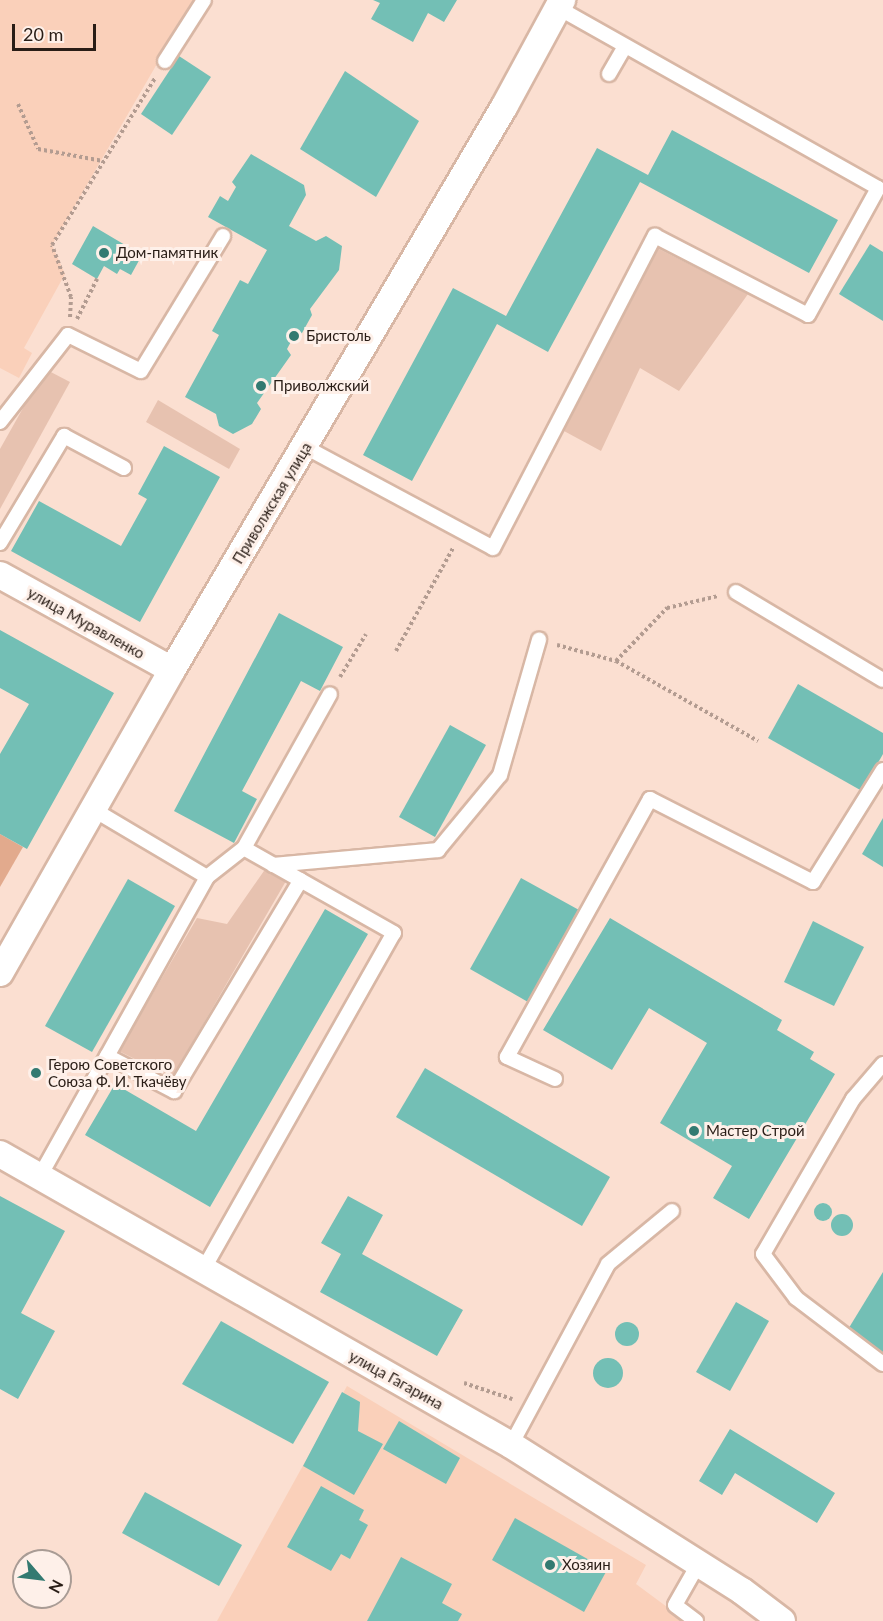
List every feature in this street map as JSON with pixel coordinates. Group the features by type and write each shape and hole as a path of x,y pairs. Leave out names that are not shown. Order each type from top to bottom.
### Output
{"street":[{"name":"Приволжская улица","path":"0,974 172,670 547,34 557,3"},
{"name":"улица Муравленко","path":"0,575 172,670"},
{"name":"улица Гагарина","path":"0,1154 511,1445 699,1563 782,1621"}],"lane":[{"path":"165,61 204,0"},
{"path":"305,447 494,548 656,236 808,315 878,188 625,46 557,3"},
{"path":"609,74 625,46"},
{"path":"0,422 5,402 68,335 141,371 223,236"},
{"path":"0,543 64,436 124,468"},
{"path":"735,592 883,680"},
{"path":"273,865 438,850 500,776 539,640"},
{"path":"40,1176 207,877 244,848 330,694"},
{"path":"555,1079 507,1057 650,799 813,882 883,770"},
{"path":"94,810 207,877"},
{"path":"203,1270 394,933 244,848"},
{"path":"107,1056 174,1090 301,880"},
{"path":"883,1064 853,1098 763,1254 796,1298 883,1364"},
{"path":"511,1445 609,1264 672,1211"},
{"path":"696,1621 675,1605 699,1563"}],"path":[{"path":"68,335 71,297 52,245 165,61"},
{"path":"18,105 38,149 103,161"},
{"path":"68,335 97,279"},
{"path":"396,651 462,531"},
{"path":"616,661 667,608 735,592"},
{"path":"330,694 366,634"},
{"path":"539,640 616,661 759,741"},
{"path":"464,1383 532,1406"}],"shaded area":[{"path":"0,0 194,0 52,245 65,274 24,348 32,353 19,378 0,368"},
{"path":"657,248 748,294 679,391 640,368 601,451 564,431"},
{"path":"45,369 70,382 0,509 0,449"},
{"path":"158,400 240,449 229,469 146,422"},
{"path":"0,834 23,847 0,887"},
{"path":"266,868 286,881 172,1078 119,1051 197,918 227,924"},
{"path":"347,1386 646,1565 636,1584 686,1621 217,1621"}],"building":[{"path":"373,0 457,0 444,22 428,13 413,42 371,19 380,3"},
{"path":"179,56 211,77 172,135 141,114"},
{"path":"345,71 419,121 376,197 300,149"},
{"path":"672,130 838,220 809,273 640,182 548,352 497,324 412,481 363,455 453,288 506,316 597,148 648,175"},
{"path":"251,154 304,185 306,195 289,226 316,241 326,236 342,246 339,270 310,309 312,315 302,333 294,336 287,349 291,355 257,403 261,409 252,424 233,434 219,426 216,414 185,397 219,335 212,331 240,280 248,284 267,250 208,217 220,196 228,201 236,187 232,182"},
{"path":"93,226 142,255 131,275 120,269 117,274 104,266 97,279 72,264"},
{"path":"870,244 883,252 883,321 839,294"},
{"path":"164,446 220,477 140,622 11,551 39,501 121,546 147,499 138,494"},
{"path":"279,613 343,647 320,691 301,681 242,791 257,799 234,843 174,811"},
{"path":"0,630 114,693 27,849 0,834 0,754 29,704 0,688"},
{"path":"798,684 883,733 883,754 862,791 768,738"},
{"path":"450,725 486,745 435,837 399,817"},
{"path":"883,818 883,867 862,854"},
{"path":"521,878 579,910 528,1002 470,969"},
{"path":"128,879 175,906 92,1052 45,1026"},
{"path":"325,909 368,934 210,1207 85,1135 115,1084 196,1131"},
{"path":"610,918 782,1020 777,1030 814,1052 810,1059 835,1074 749,1219 713,1198 732,1166 660,1123 707,1043 649,1008 612,1070 543,1030"},
{"path":"813,921 864,947 834,1006 784,982"},
{"path":"425,1068 610,1177 582,1226 396,1117"},
{"path":"0,1196 65,1231 21,1313 55,1331 18,1399 0,1389"},
{"path":"348,1196 383,1215 362,1254 463,1310 437,1356 320,1292 341,1254 321,1243"},
{"path":"823,1203 829,1206 832,1212 829,1218 823,1221 817,1218 814,1212 817,1206"},
{"path":"842,1214 852,1221 853,1225 846,1235 842,1236 832,1229 831,1225 838,1215"},
{"path":"883,1272 883,1353 847,1331"},
{"path":"736,1302 769,1321 730,1391 696,1372"},
{"path":"221,1321 329,1382 293,1444 182,1384"},
{"path":"627,1322 636,1325 639,1334 636,1343 627,1346 618,1343 615,1334 618,1325"},
{"path":"608,1358 619,1362 623,1373 619,1384 608,1388 597,1384 593,1373 597,1362"},
{"path":"342,1392 360,1402 358,1431 383,1444 354,1495 303,1466"},
{"path":"399,1421 460,1458 446,1484 383,1449"},
{"path":"730,1429 835,1493 817,1523 735,1473 722,1495 699,1481"},
{"path":"321,1486 364,1510 359,1520 368,1525 350,1559 341,1554 331,1571 287,1547"},
{"path":"145,1492 242,1545 219,1586 122,1533"},
{"name":"Хозяин","path":"515,1518 607,1570 584,1612 492,1560"},
{"path":"401,1557 452,1584 442,1603 462,1614 458,1621 367,1621"}],"place":[{"name":"Дом-памятник","path":"104,253"},
{"name":"Бристоль","path":"294,336"},
{"name":"Приволжский","path":"261,386"},
{"name":"Герою Советского Союза Ф. И. Ткачёву","path":"36,1073"},
{"name":"Мастер Строй","path":"694,1131"},
{"name":"Хозяин","path":"550,1565"}]}
